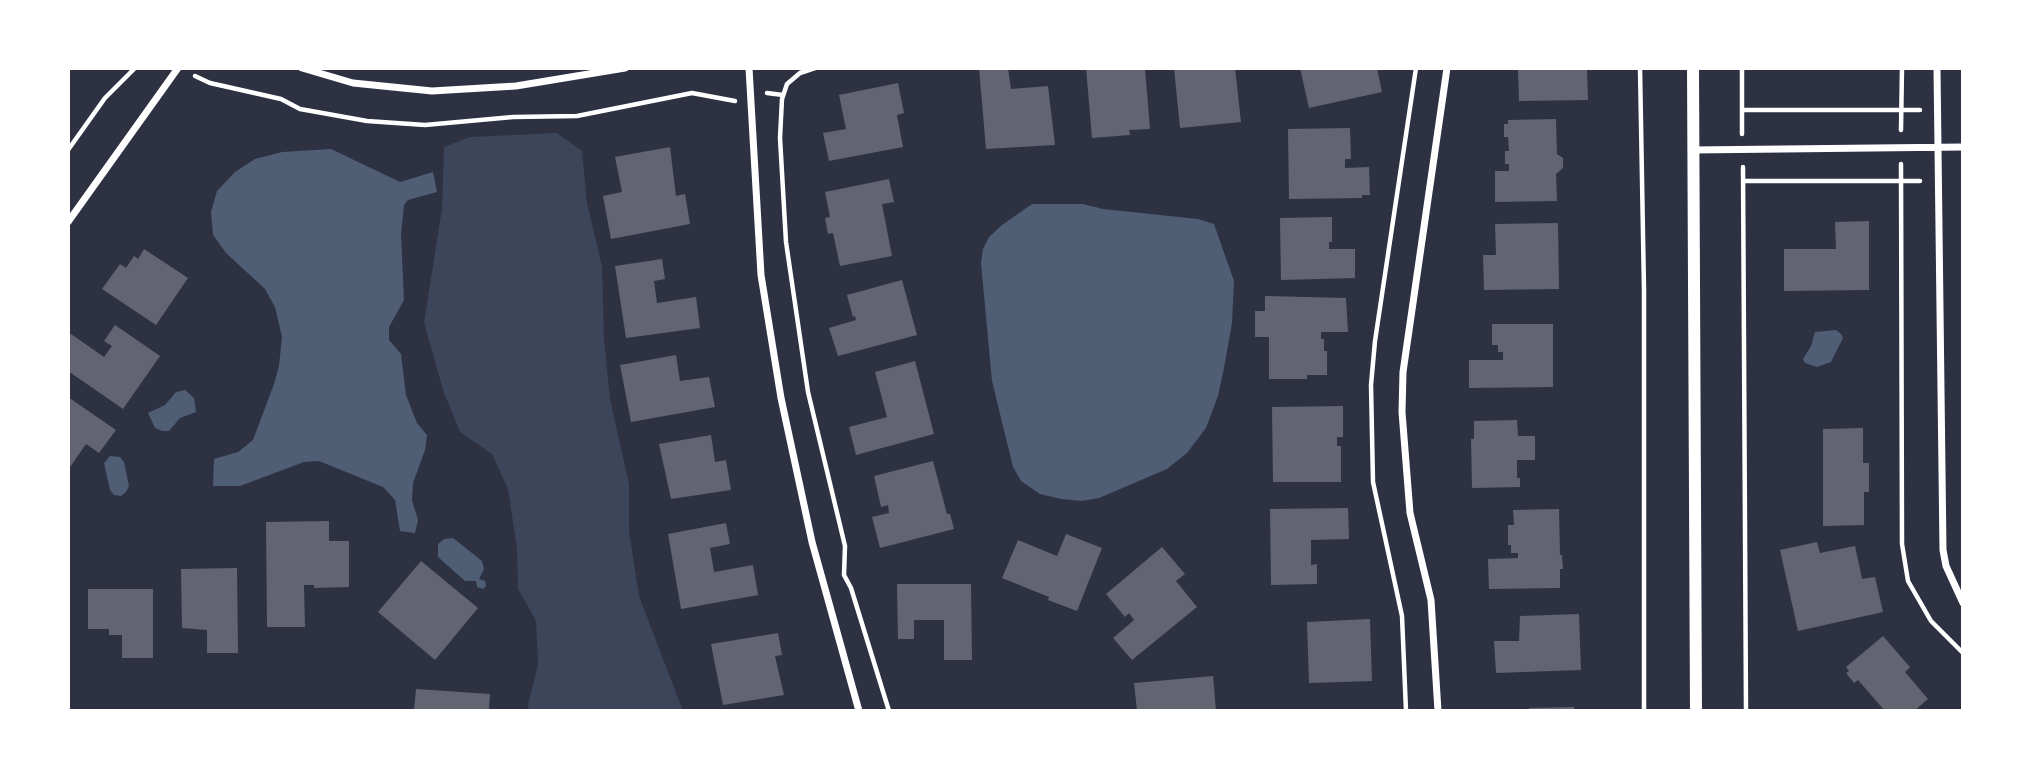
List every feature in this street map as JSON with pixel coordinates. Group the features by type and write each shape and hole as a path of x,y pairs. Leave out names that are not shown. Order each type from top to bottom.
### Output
{"street":[{"path":"68,222 178,68"},
{"path":"302,68 354,83 432,91 516,86 625,68"},
{"path":"749,68 761,275 781,398 812,542 859,711"},
{"path":"1438,711 1431,600 1410,513 1402,412 1403,372 1447,68"},
{"path":"1693,68 1696,711"},
{"path":"1937,68 1943,550 1946,566 1963,603"},
{"path":"1692,150 1963,147"}],"path":[{"path":"68,150 105,98 135,68"},
{"path":"815,68 800,73 787,84 782,99 780,138 786,242 807,392 845,546 844,575 851,588 889,711"},
{"path":"1640,68 1644,290 1644,711"},
{"path":"1742,68 1746,711"},
{"path":"1902,68 1902,544 1908,581 1931,621 1963,653"},
{"path":"1742,110 1937,110"},
{"path":"1743,181 1937,182"}],"shaded area":[{"path":"557,133 582,151 587,203 602,266 604,338 610,399 629,484 629,531 639,596 683,711 529,711 528,704 538,665 536,621 518,589 517,549 508,489 492,454 460,432 444,393 424,323 442,208 444,147 470,137"},
{"path":"331,149 400,182 433,172 437,192 408,200 404,205 401,235 404,300 389,327 389,340 401,354 406,395 417,423 427,435 425,450 413,483 412,500 418,520 415,533 400,531 395,500 383,487 319,461 304,462 240,486 213,486 214,459 238,452 253,440 274,384 282,337 275,307 265,289 226,253 213,235 211,212 217,191 235,172 255,159 282,152"},
{"path":"1032,204 1083,204 1103,209 1198,219 1214,224 1234,281 1232,323 1224,368 1218,396 1206,428 1187,453 1167,469 1099,498 1082,501 1061,499 1040,494 1021,481 1013,467 992,381 981,263 983,249 989,237 1002,225"},
{"path":"1836,330 1843,338 1831,362 1817,367 1805,363 1803,359 1815,332"},
{"path":"185,390 194,398 196,412 180,418 169,431 155,428 148,413 165,405 176,392"},
{"path":"110,456 120,457 124,462 129,486 121,496 114,495 110,490 104,463"},
{"path":"453,538 482,561 484,569 479,579 485,581 486,586 483,589 477,587 476,581 465,581 438,557 438,544 444,539"}],"building":[{"path":"979,68 1008,68 1011,89 1048,86 1055,145 986,149"},
{"path":"1086,68 1145,68 1150,129 1129,130 1130,135 1092,138"},
{"path":"1174,68 1235,68 1241,122 1180,128"},
{"path":"1300,68 1377,68 1382,92 1309,108"},
{"path":"1587,68 1588,100 1519,101 1518,70"},
{"path":"898,83 904,113 897,115 903,147 829,161 823,133 846,129 839,95"},
{"path":"1556,119 1557,154 1563,158 1563,168 1556,174 1557,201 1495,202 1495,171 1509,171 1509,164 1505,164 1505,151 1509,151 1508,137 1504,137 1504,124 1508,124 1508,120"},
{"path":"1350,128 1351,159 1345,159 1345,168 1369,167 1370,195 1362,195 1362,198 1289,199 1288,129"},
{"path":"670,147 676,196 685,194 690,224 611,239 603,196 622,192 615,157"},
{"path":"889,179 894,202 882,204 892,256 840,266 833,233 828,234 825,218 830,217 825,192"},
{"path":"1332,217 1332,242 1329,242 1329,249 1355,249 1355,278 1281,280 1280,218"},
{"path":"1869,221 1869,290 1784,291 1784,249 1836,249 1835,222"},
{"path":"1558,223 1559,289 1484,290 1483,255 1496,255 1495,224"},
{"path":"144,249 188,278 156,325 102,289 120,264 126,268 134,256 138,259"},
{"path":"662,259 665,279 654,281 657,303 696,297 700,328 626,338 615,266"},
{"path":"902,280 917,335 838,356 829,328 856,320 847,295"},
{"path":"1265,296 1346,298 1348,332 1321,332 1324,351 1327,351 1327,375 1307,375 1307,379 1269,379 1269,337 1255,337 1255,311 1265,311"},
{"path":"1492,324 1553,324 1553,387 1469,388 1469,360 1503,360 1503,352 1498,352 1498,345 1492,345"},
{"path":"115,325 160,356 123,409 68,371 68,338 71,334 104,357 112,346 104,341"},
{"path":"676,355 680,381 709,377 715,407 631,422 620,365"},
{"path":"915,361 934,434 856,455 849,427 887,417 875,372"},
{"path":"68,397 116,430 99,453 86,444 68,470"},
{"path":"1343,406 1343,437 1337,437 1337,446 1341,446 1341,482 1273,482 1272,407"},
{"path":"1517,420 1518,436 1535,436 1535,460 1517,460 1520,487 1472,488 1471,439 1474,439 1474,421"},
{"path":"1863,428 1863,463 1869,463 1869,492 1864,492 1864,525 1823,526 1823,429"},
{"path":"711,435 715,462 726,460 731,490 671,499 659,444"},
{"path":"933,461 947,514 950,514 954,529 880,548 872,517 889,513 888,505 881,507 874,476"},
{"path":"1348,508 1349,539 1311,540 1311,565 1317,564 1317,584 1271,585 1270,509"},
{"path":"1559,509 1563,569 1560,569 1560,588 1489,589 1488,559 1518,558 1518,553 1511,553 1511,545 1508,545 1508,525 1514,525 1513,510"},
{"path":"329,521 329,541 349,541 349,587 314,588 314,585 304,585 305,627 267,627 266,522"},
{"path":"726,523 730,544 710,548 714,572 753,565 758,595 681,609 668,534"},
{"path":"1066,534 1102,548 1077,611 1002,578 1018,540 1057,556"},
{"path":"1817,542 1820,553 1855,546 1862,579 1875,577 1883,612 1798,631 1780,550"},
{"path":"1162,547 1185,574 1176,581 1197,607 1132,660 1113,638 1134,620 1129,613 1125,617 1106,594"},
{"path":"421,561 478,608 435,660 378,612"},
{"path":"237,568 238,653 207,653 207,630 182,628 181,569"},
{"path":"897,584 971,584 972,660 944,660 944,620 914,620 914,639 898,639"},
{"path":"88,589 153,589 153,658 122,658 122,635 109,635 109,629 88,629"},
{"path":"1579,614 1581,670 1496,673 1494,641 1519,641 1520,616"},
{"path":"1370,619 1372,681 1309,683 1307,622"},
{"path":"778,633 782,655 775,656 784,695 723,705 711,644"},
{"path":"1883,636 1910,667 1905,672 1928,699 1914,711 1885,711 1858,680 1854,683 1846,673 1849,671 1846,667"},
{"path":"1213,676 1216,711 1137,711 1134,683"},
{"path":"416,689 490,694 489,711 414,711"},
{"path":"1574,707 1574,711 1529,711 1529,708"}]}
